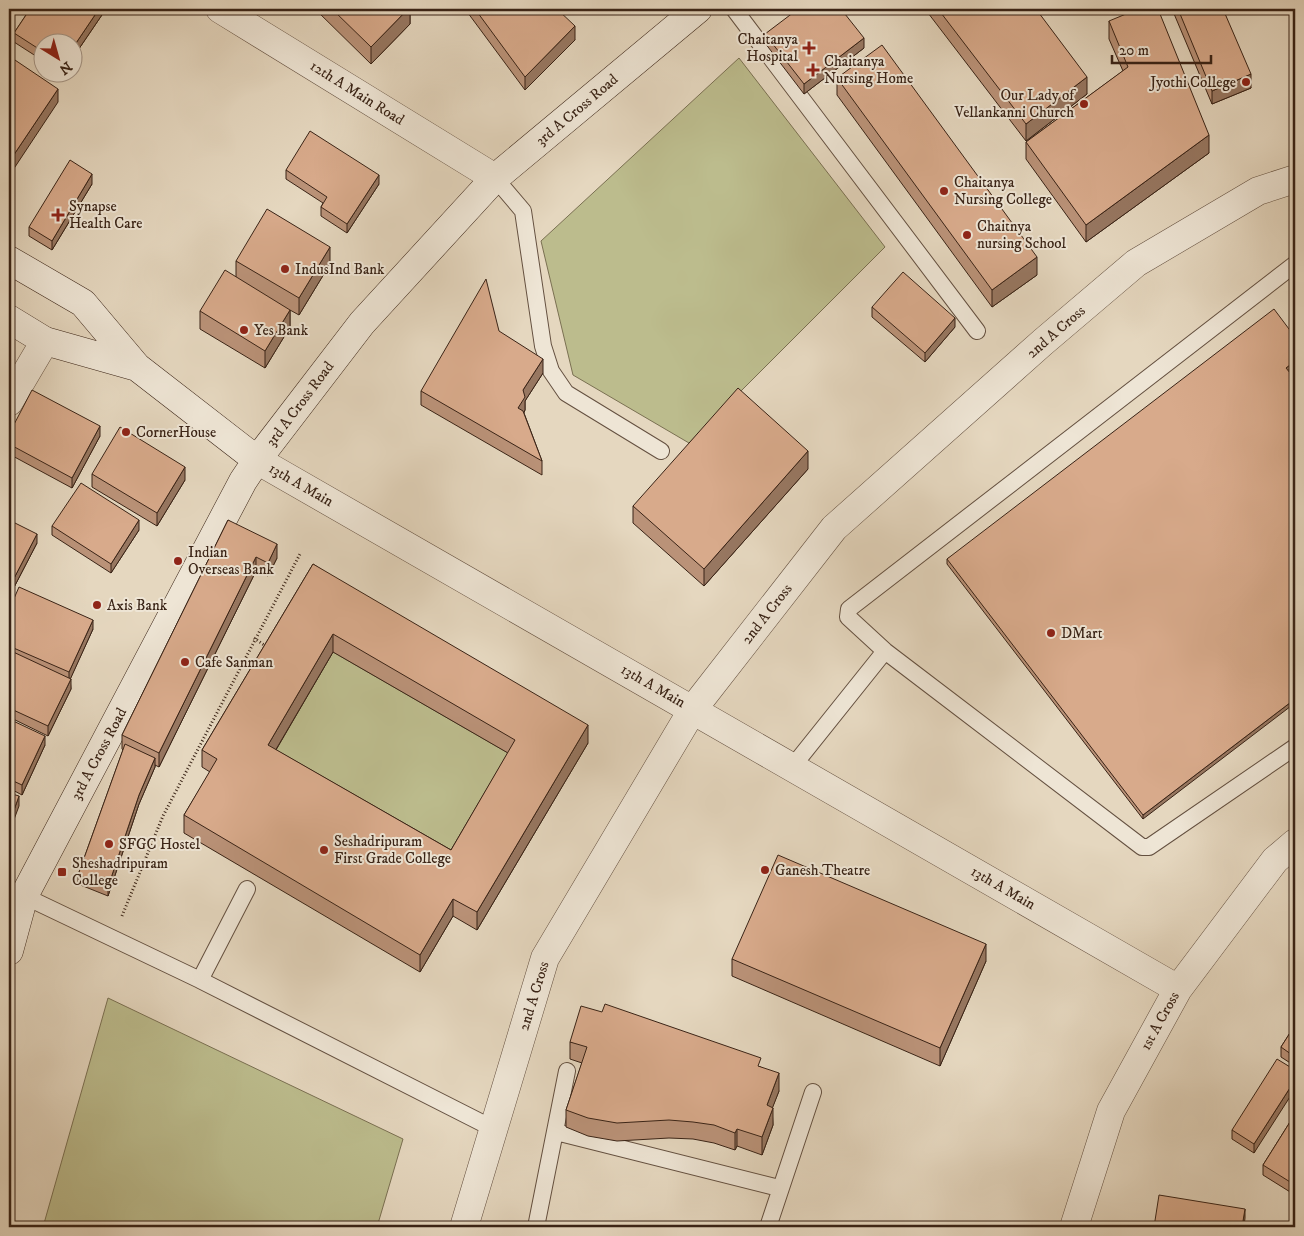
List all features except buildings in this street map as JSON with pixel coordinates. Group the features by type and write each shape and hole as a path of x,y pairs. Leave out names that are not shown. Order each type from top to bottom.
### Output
{"street":[{"name":"3rd A Cross Road","path":"9,952 24,896 243,481 257,460 362,323 494,178 698,9"},
{"name":"12th A Main Road","path":"235,12 494,178"},
{"name":"2nd A Cross","path":"464,1227 545,958 693,709 834,528 1136,263 1258,190 1295,179"},
{"path":"9,260 83,303 138,367"},
{"path":"9,319 45,341 138,367"},
{"path":"9,402 45,341"},
{"name":"13th A Main","path":"138,367 257,460 793,766 1178,989"},
{"name":"1st A Cross","path":"1074,1227 1111,1111 1178,989 1275,860 1295,843"}],"lane":[{"path":"734,9 977,331"},
{"path":"494,178 523,211 543,346 551,371 566,393 660,451"},
{"path":"1295,264 849,609 848,616 855,625 885,650 1142,847 1149,847 1295,747"},
{"path":"793,766 885,650"},
{"path":"200,980 247,889"},
{"path":"24,896 200,980 494,1129"},
{"path":"536,1227 568,1070"},
{"path":"768,1227 813,1092"},
{"path":"556,1132 780,1188"}],"path":[{"path":"113,938 162,816 254,638 300,554"},
{"path":"254,638 272,650"}],"green space":[{"path":"739,58 885,247 689,443 573,375 541,241"},
{"path":"333,652 515,757 451,868 268,763"},
{"path":"108,998 403,1139 377,1227 43,1227"}],"place":[{"name":"Chaitanya Hospital","path":"809,48"},
{"name":"Chaitanya Nursing Home","path":"813,70"},
{"name":"Jyothi College","path":"1246,82"},
{"name":"Our Lady of Vellankanni Church","path":"1084,104"},
{"name":"Chaitanya Nursing College","path":"944,191"},
{"name":"Synapse Health Care","path":"58,215"},
{"name":"Chaitnya nursing School","path":"967,235"},
{"name":"IndusInd Bank","path":"285,269"},
{"name":"Yes Bank","path":"244,330"},
{"name":"CornerHouse","path":"126,432"},
{"name":"Indian Overseas Bank","path":"178,561"},
{"name":"Axis Bank","path":"97,605"},
{"name":"DMart","path":"1051,633"},
{"name":"Cafe Sanman","path":"185,662"},
{"name":"SFGC Hostel","path":"109,844"},
{"name":"Seshadripuram First Grade College","path":"324,850"},
{"name":"Ganesh Theatre","path":"765,870"},
{"name":"Sheshadripuram College","path":"62,872"}]}
